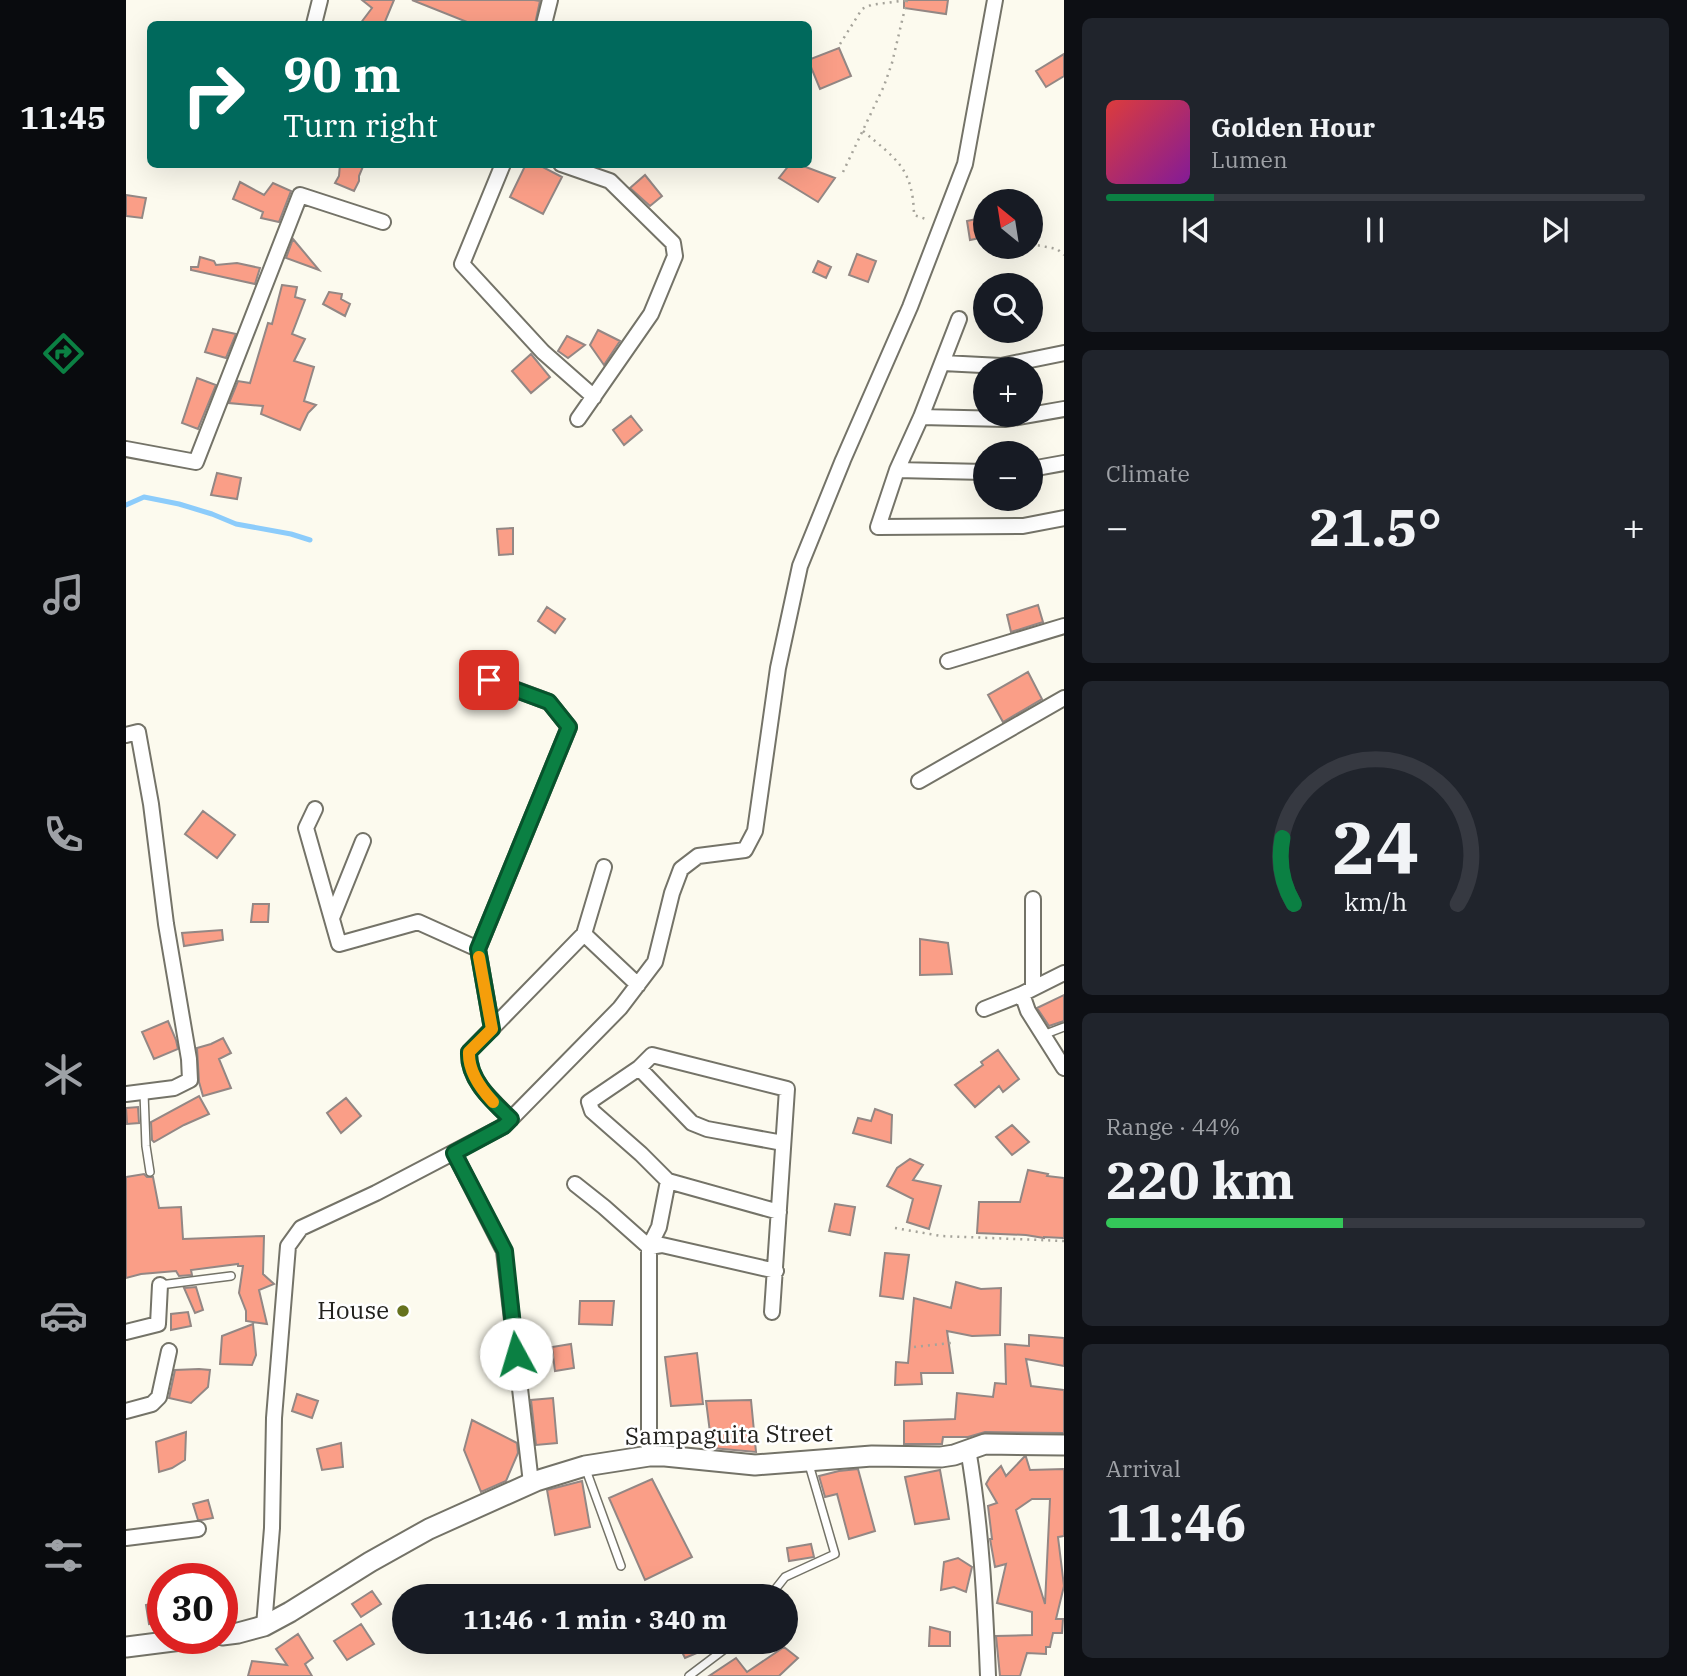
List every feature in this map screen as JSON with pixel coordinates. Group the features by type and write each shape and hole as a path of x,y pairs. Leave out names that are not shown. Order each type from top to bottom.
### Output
{"street":[{"path":"315,21 320,0"},
{"path":"545,21 550,0"},
{"path":"264,1626 272,1528 274,1418 288,1246 301,1228 376,1193 504,1126 620,1008 655,962 672,893 681,869 698,856 745,850 755,831 778,667 800,566 910,307 965,164 995,0"},
{"path":"501,168 462,264 542,352 594,397"},
{"path":"573,168 610,181 673,243 675,256 651,314 578,419"},
{"path":"126,449 196,462 300,195 383,222"},
{"path":"959,319 897,470 878,527 1023,526 1064,518"},
{"path":"943,363 1001,366 1064,353"},
{"path":"921,417 1006,419 1064,409"},
{"path":"1043,467 1064,463"},
{"path":"897,470 973,472"},
{"path":"948,661 1064,626"},
{"path":"469,673 549,702 569,727 478,949 492,1029"},
{"path":"919,781 1064,698"},
{"path":"126,735 138,732 151,804 190,1080 174,1088 126,1094"},
{"path":"315,809 306,828 339,944 418,922 478,949"},
{"path":"332,918 363,841"},
{"path":"511,1119 477,1082 469,1052 583,934 604,867"},
{"path":"1032,899 1028,1011 1064,1068"},
{"path":"583,934 638,985"},
{"path":"984,1009 1064,973"},
{"path":"772,1312 776,1271 787,1089 652,1055 639,1068 589,1102 592,1111 668,1181 779,1212"},
{"path":"639,1068 692,1123 707,1129 783,1143"},
{"path":"454,1153 505,1251 531,1483"},
{"path":"649,1456 649,1247 659,1227 668,1181"},
{"path":"575,1184 649,1247"},
{"path":"649,1247 662,1245 776,1271"},
{"path":"126,1332 158,1324 160,1285"},
{"path":"126,1411 152,1404 159,1397 169,1351"},
{"name":"Sampaguita Street","path":"238,1632 264,1626 429,1529 531,1483 585,1466 649,1456 755,1465 872,1456 941,1457 985,1444 1064,1446"},
{"path":"968,1449 977,1499 988,1676"},
{"path":"126,1538 198,1529"},
{"path":"126,1647 147,1644"}],"lane":[{"path":"1043,1035 1064,1027"},
{"path":"144,1093 150,1172"},
{"path":"160,1285 231,1276"},
{"path":"780,1584 785,1577 835,1554 807,1461"},
{"path":"585,1466 621,1566"},
{"path":"689,1676 718,1654"}],"path":[{"path":"840,44 863,9 871,5 907,0 888,75 843,172"},
{"path":"863,131 891,154 907,175 914,196 914,215 942,224"},
{"path":"1043,246 1057,248 1064,255"},
{"path":"895,1228 941,1236 1064,1241"},
{"path":"914,1347 951,1343"}],"building":[{"path":"362,0 394,0 385,21 362,21 372,8"},
{"path":"412,0 540,1 536,21 464,21"},
{"path":"904,0 948,0 946,14 904,8"},
{"path":"839,48 851,76 820,89 812,70 812,58"},
{"path":"1064,54 1064,76 1046,87 1036,71"},
{"path":"340,168 362,168 354,191 335,183"},
{"path":"524,168 545,168 562,177 543,214 510,197"},
{"path":"787,168 809,168 835,178 818,202 779,178"},
{"path":"645,175 662,196 650,206 630,188"},
{"path":"240,182 264,195 273,183 291,191 279,222 261,218 263,212 233,199"},
{"path":"126,195 146,198 142,218 126,216"},
{"path":"973,220 973,239 970,240 967,221"},
{"path":"293,239 319,270 286,258"},
{"path":"857,254 876,261 868,282 849,275"},
{"path":"200,257 214,261 216,265 237,263 260,268 255,284 191,270 191,267 198,267"},
{"path":"818,261 831,267 826,278 813,272"},
{"path":"282,285 297,287 295,297 305,300 292,334 305,339 294,361 314,367 304,401 316,405 308,413 300,430 261,414 263,406 229,403 238,381 250,383 268,323 272,324"},
{"path":"329,292 342,294 341,299 350,304 345,316 323,304"},
{"path":"213,329 236,334 226,358 205,352"},
{"path":"598,330 620,341 604,365 590,345"},
{"path":"567,336 585,345 568,358 558,351"},
{"path":"531,354 550,377 531,393 512,371"},
{"path":"197,378 216,385 198,429 182,423"},
{"path":"631,416 642,430 624,445 613,430"},
{"path":"217,473 241,478 237,499 211,495"},
{"path":"513,528 513,554 499,555 497,529"},
{"path":"1038,605 1043,622 1011,632 1007,615"},
{"path":"547,607 565,619 555,633 538,621"},
{"path":"1028,672 1042,699 1003,722 988,695"},
{"path":"203,811 235,835 217,858 185,834"},
{"path":"253,904 269,904 268,922 251,922"},
{"path":"222,930 223,940 184,946 182,933"},
{"path":"920,939 948,943 952,974 920,975"},
{"path":"1064,995 1064,1021 1049,1026 1037,1008"},
{"path":"168,1021 178,1049 154,1059 142,1032"},
{"path":"223,1038 231,1053 219,1059 231,1088 203,1096 199,1082 197,1048"},
{"path":"998,1050 1019,1079 1003,1092 999,1086 975,1107 955,1085 983,1065 981,1062"},
{"path":"199,1096 209,1114 154,1142 152,1140 151,1122"},
{"path":"346,1098 361,1116 341,1133 327,1113"},
{"path":"138,1107 139,1123 127,1124 126,1108"},
{"path":"875,1109 892,1115 891,1143 853,1133 858,1118 871,1121"},
{"path":"1012,1125 1029,1142 1012,1155 996,1137"},
{"path":"910,1159 923,1165 913,1180 941,1186 929,1229 907,1222 913,1199 887,1186 897,1168"},
{"path":"1028,1170 1064,1178 1064,1238 977,1233 979,1202 1020,1202"},
{"path":"144,1174 153,1177 159,1208 181,1207 183,1239 264,1236 263,1274 274,1284 259,1290 267,1324 246,1321 246,1311 239,1293 243,1266 238,1264 191,1270 192,1275 179,1276 176,1271 126,1278 126,1177"},
{"path":"835,1204 855,1207 850,1235 829,1231"},
{"path":"885,1253 909,1255 903,1299 880,1296"},
{"path":"956,1282 981,1289 1001,1288 1000,1335 972,1336 947,1331 953,1373 921,1373 922,1384 895,1385 896,1362 908,1363 914,1298 951,1308"},
{"path":"196,1287 203,1310 195,1313 184,1288"},
{"path":"580,1301 614,1301 612,1325 579,1324"},
{"path":"188,1312 191,1326 171,1330 171,1314"},
{"path":"253,1324 256,1355 252,1365 220,1364 222,1336"},
{"path":"1029,1335 1064,1338 1064,1366 1026,1359 1031,1386 1064,1390 1064,1433 985,1432 968,1437 943,1437 942,1444 904,1444 904,1421 955,1419 957,1393 993,1397 995,1383 1006,1384 1005,1344 1029,1346"},
{"path":"571,1344 574,1368 555,1371 552,1347"},
{"path":"697,1353 703,1404 671,1406 665,1357"},
{"path":"175,1370 210,1370 208,1387 191,1403 169,1398"},
{"path":"297,1394 318,1401 312,1418 292,1411"},
{"path":"553,1398 557,1443 536,1445 531,1400"},
{"path":"751,1400 756,1452 712,1448 706,1401"},
{"path":"472,1420 517,1443 518,1453 506,1481 481,1492 464,1450"},
{"path":"186,1432 185,1460 159,1472 156,1442"},
{"path":"341,1443 343,1467 322,1470 317,1449"},
{"path":"1024,1457 1030,1470 1064,1469 1064,1536 1058,1537 1064,1586 1056,1619 1063,1619 1062,1633 1053,1633 1050,1647 1046,1647 1046,1654 1027,1653 1020,1676 1000,1676 996,1636 1032,1635 1032,1612 997,1603 1006,1564 995,1567 988,1506 997,1503 986,1484 1001,1466 1006,1476","holes":["1032,1499 1050,1499 1045,1604 1016,1510"]},
{"path":"858,1469 875,1531 849,1539 837,1494 825,1497 819,1476"},
{"path":"940,1470 949,1519 915,1524 905,1477"},
{"path":"652,1479 692,1557 645,1580 609,1498"},
{"path":"582,1481 590,1527 555,1535 547,1490"},
{"path":"208,1500 213,1518 198,1520 193,1504"},
{"path":"811,1544 814,1557 789,1561 787,1548"},
{"path":"958,1558 972,1567 966,1592 954,1587 941,1590 944,1562"},
{"path":"372,1591 381,1604 361,1617 352,1604"},
{"path":"361,1624 374,1644 347,1660 334,1641"},
{"path":"930,1627 950,1632 950,1646 929,1646"},
{"path":"298,1634 313,1658 305,1664 312,1676 248,1676 252,1661 287,1665 276,1649"},
{"path":"774,1654 793,1654 798,1658 779,1676 709,1676 736,1658 747,1672"}],"waterway":[{"path":"126,505 144,497 179,504 236,524 310,540"}],"slow traffic":[{"path":"479,957 492,1029 469,1052 469,1059 477,1082 493,1102"}],"place":[{"name":"House","path":"403,1311"}],"route":[{"path":"489,680 549,702 569,727 478,949 492,1029 469,1052 469,1059 477,1082 511,1119 504,1126 454,1153 505,1251 516,1354"}]}
